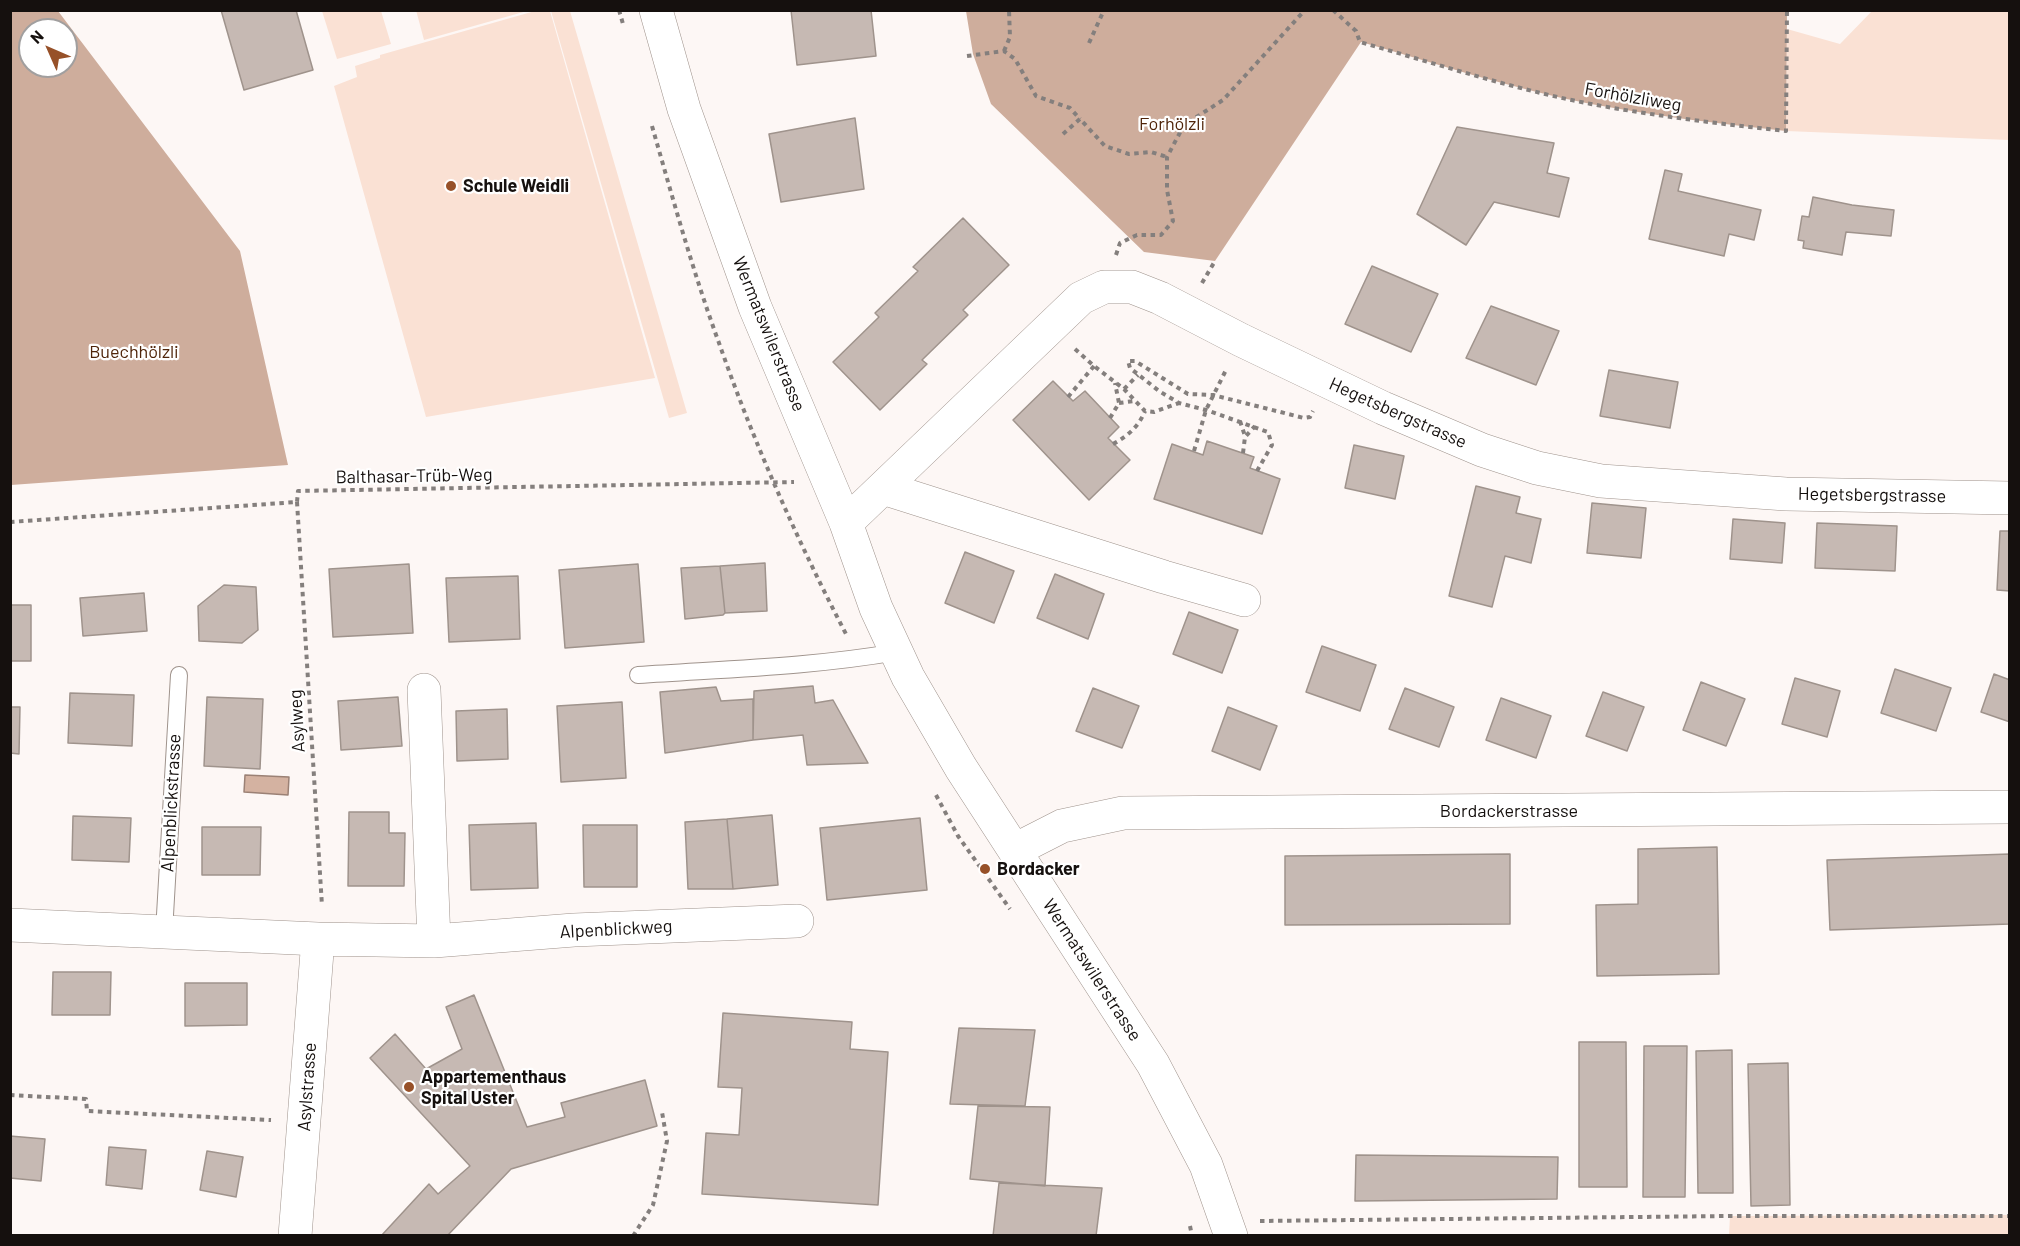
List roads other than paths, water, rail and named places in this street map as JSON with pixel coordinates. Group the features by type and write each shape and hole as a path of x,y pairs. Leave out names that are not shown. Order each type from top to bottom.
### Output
{"street":[{"name":"Wermatswilerstrasse","path":"656,10 684,109 755,307 846,523 876,608 908,678 962,768 1153,1064 1206,1165 1229,1229"},
{"name":"Hegetsbergstrasse","path":"883,488 1081,298 1104,286 1132,287 1160,298 1241,340 1383,408 1482,450 1537,468 1601,481 1786,494 2010,498"},
{"path":"846,523 883,488 1244,600"},
{"path":"424,690 434,941"},
{"name":"Bordackerstrasse","path":"1015,850 1062,826 1123,813 2010,807"},
{"name":"Alpenblickweg","path":"320,939 434,941 574,930 797,921"},
{"path":"10,925 320,939"},
{"name":"Asylstrasse","path":"295,1236 320,939"}],"lane":[{"path":"638,675 786,666 859,659 897,652"},
{"name":"Alpenblickstrasse","path":"164,932 179,675"}],"place":[{"name":"Schule Weidli","path":"451,186"},
{"name":"Bordacker","path":"985,869"},
{"name":"Appartementhaus Spital Uster","path":"409,1087"}],"park label":[{"name":"Forhölzli","path":"1172,124"},
{"name":"Buechhölzli","path":"134,352"}]}
